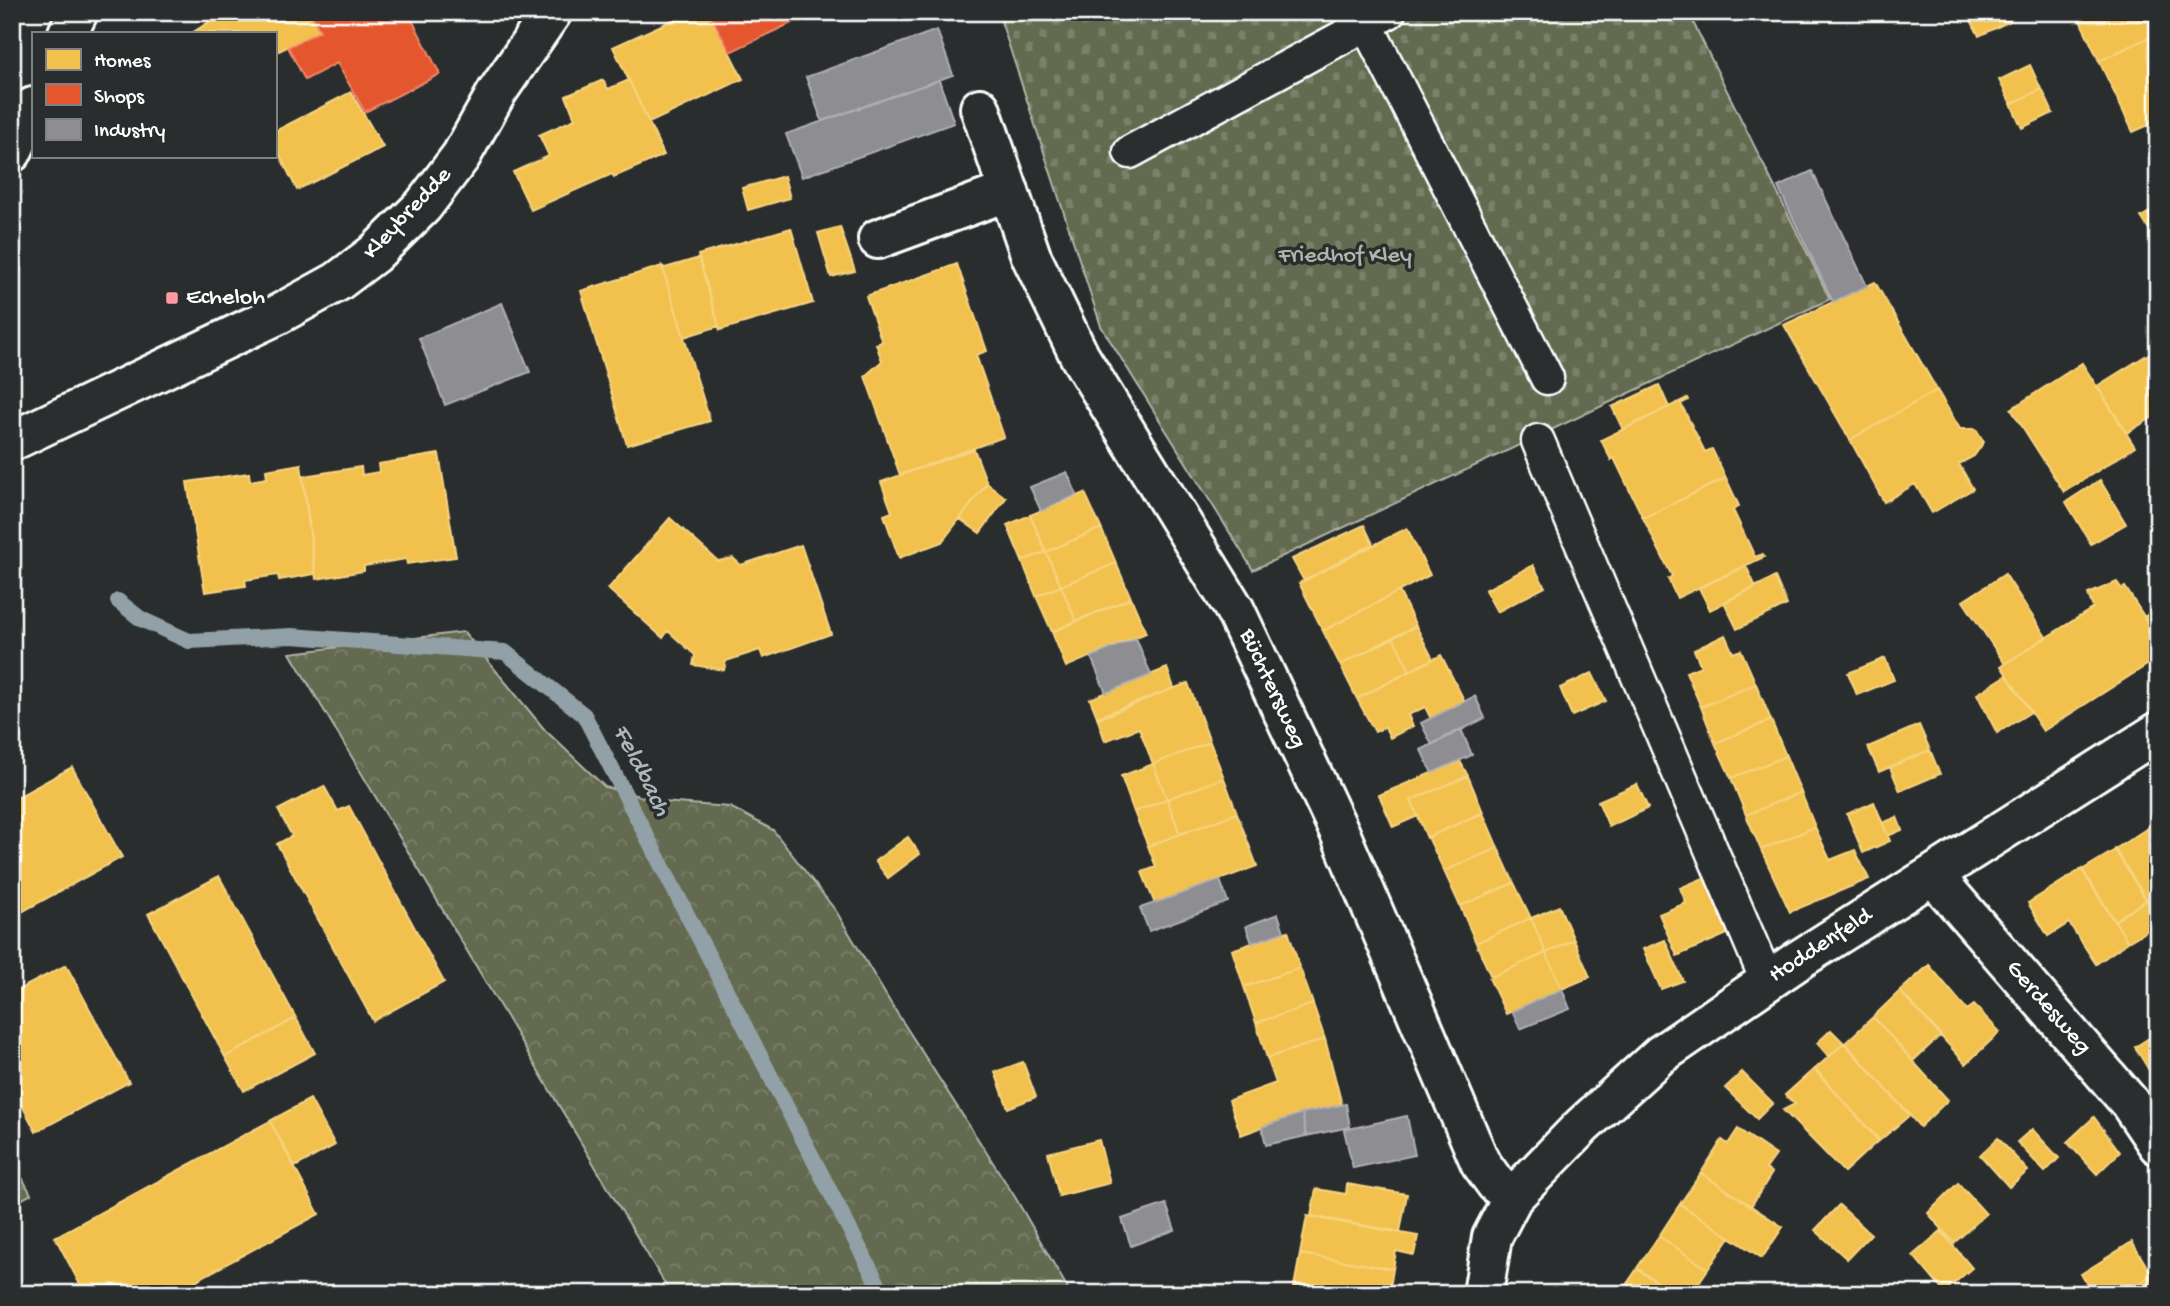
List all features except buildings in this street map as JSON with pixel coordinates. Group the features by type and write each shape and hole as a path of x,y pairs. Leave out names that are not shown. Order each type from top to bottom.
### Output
{"street":[{"path":"68,32 78,12"},
{"name":"Kleybredde","path":"12,441 277,315 337,282 374,254 423,206 461,156 497,92 552,12"},
{"name":"Büchtersweg","path":"980,108 1031,256 1080,357 1235,610 1345,845 1480,1162 1496,1184 1513,1197"},
{"path":"12,152 32,109"},
{"path":"878,239 1009,191"},
{"name":"Hoddenfeld","path":"1483,1294 1492,1237 1513,1197 1582,1126 1660,1055 1767,981 2158,732"},
{"name":"Gerdesweg","path":"1933,875 2129,1102 2158,1145"}],"lane":[{"path":"1130,152 1372,16 1547,378"},
{"path":"1538,441 1767,981"}],"green space":[{"name":"Friedhof Kley","path":"998,12 1688,12 1830,299 1253,570 1101,326"},
{"path":"464,632 545,730 605,787 662,802 730,807 773,830 836,911 890,1002 1015,1197 1071,1294 671,1294 290,653"},
{"path":"12,1159 31,1194 12,1205"}],"waterway":[{"name":"Feldbach","path":"118,601 141,619 189,641 292,636 505,652 584,715 883,1294"}],"place":[{"name":"Echeloh","path":"172,298"}]}
